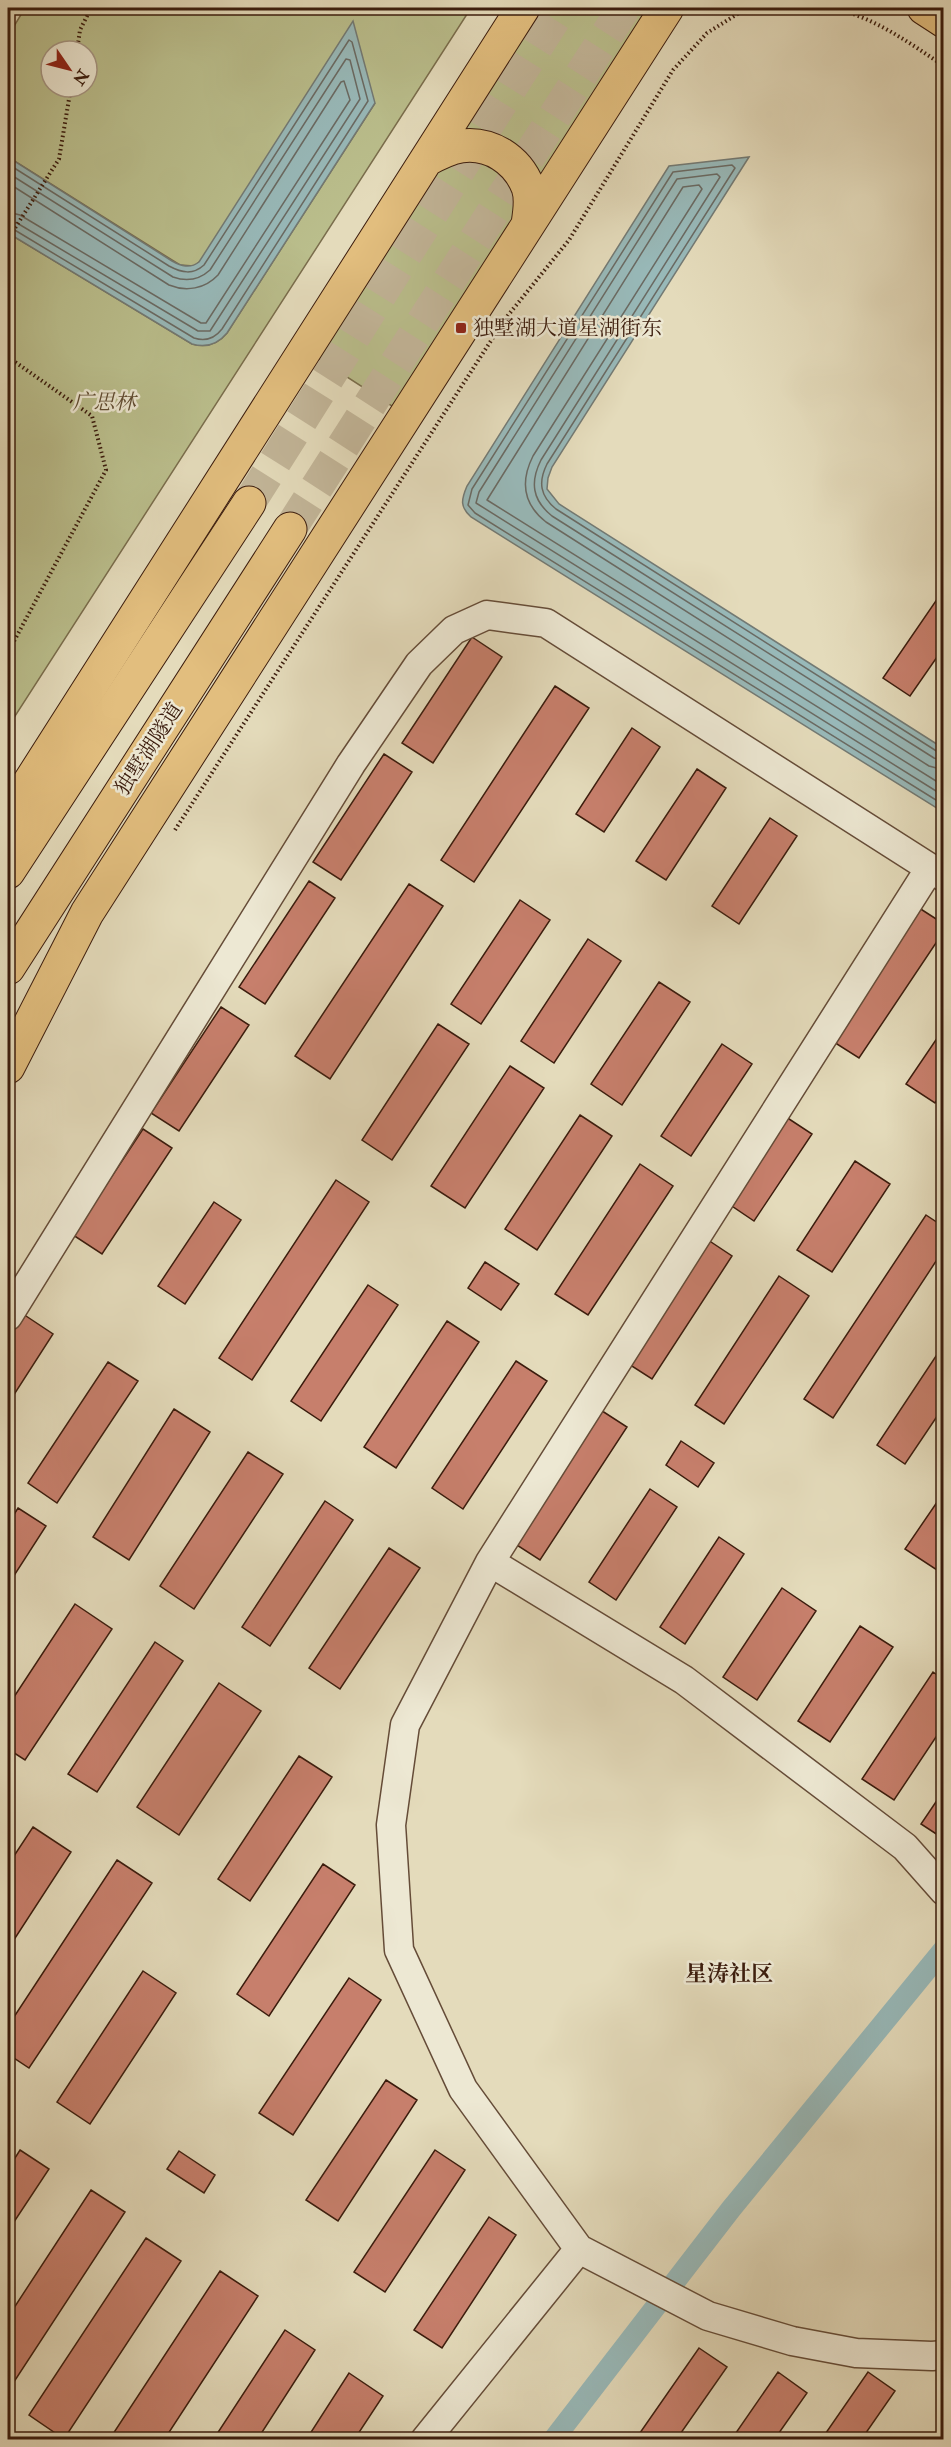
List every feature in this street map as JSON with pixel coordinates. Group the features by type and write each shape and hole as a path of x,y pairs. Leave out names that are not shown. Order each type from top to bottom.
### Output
{"main road":[{"path":"8,816 523,8"},
{"path":"8,1067 87,913 660,18 680,8"},
{"path":"924,8 944,21"},
{"path":"426,160 444,150 461,146 479,146 497,151 520,172 528,188 531,206 528,224"},
{"path":"8,872 249,503"},
{"name":"独墅湖隧道","path":"8,968 290,529"}],"street":[{"path":"8,1316 351,764 418,664 454,630 487,615 546,624 937,872 490,1562 405,1725 391,1825 399,1950 463,2089 579,2249 708,2316 792,2341 856,2353 944,2355"},
{"path":"490,1562 684,1680 905,1847 944,1891"},
{"path":"425,2439 579,2249"}],"path":[{"path":"79,39 80,30 91,8"},
{"path":"175,830 505,319 569,240 673,70 707,33 739,13 760,8"},
{"path":"831,8 852,12 893,32 944,66"},
{"path":"8,239 59,159 69,99"},
{"path":"8,357 92,416 106,470 8,649"}],"green space":[{"name":"广思林","path":"25,8 471,8 8,727 8,233 192,344 202,346 211,344 220,340 227,333 375,103 194,266 180,265 8,157 8,36"},
{"path":"533,8 655,8 543,180 457,123"},
{"path":"478,158 508,180 514,195 517,217 398,410 313,355 433,168"}],"water":[{"path":"353,21 375,103 227,333 220,340 207,345 192,344 8,233 8,157 172,261 186,266 196,264"},
{"path":"749,157 552,467 547,489 559,504 943,748 943,812 471,517 463,506 467,486 669,166"}],"building":[{"path":"942,592 944,647 910,696 883,678"},
{"path":"472,637 502,657 433,763 402,743"},
{"path":"555,686 589,708 474,882 441,860"},
{"path":"632,728 660,747 604,832 576,814"},
{"path":"384,754 412,772 341,880 313,862"},
{"path":"697,769 726,788 666,880 636,861"},
{"path":"770,818 797,836 739,924 712,906"},
{"path":"309,881 335,898 265,1004 239,987"},
{"path":"409,884 443,906 330,1079 295,1056"},
{"path":"520,900 550,920 481,1024 451,1004"},
{"path":"916,906 944,924 944,931 859,1058 829,1039"},
{"path":"588,939 621,961 554,1063 521,1041"},
{"path":"659,982 690,1002 622,1105 591,1084"},
{"path":"221,1007 249,1025 179,1131 151,1113"},
{"path":"438,1024 469,1044 392,1160 362,1140"},
{"path":"944,1028 944,1089 935,1103 906,1084"},
{"path":"722,1044 752,1064 691,1156 661,1136"},
{"path":"510,1066 544,1088 465,1208 431,1186"},
{"path":"580,1115 612,1136 537,1250 505,1229"},
{"path":"783,1115 812,1134 754,1221 726,1202"},
{"path":"143,1129 172,1148 102,1254 73,1235"},
{"path":"855,1161 890,1184 832,1272 797,1250"},
{"path":"640,1164 673,1186 588,1315 555,1294"},
{"path":"336,1180 369,1202 252,1380 219,1358"},
{"path":"214,1202 241,1220 185,1304 158,1286"},
{"path":"926,1215 944,1227 944,1249 833,1418 804,1399"},
{"path":"705,1238 732,1256 652,1379 624,1361"},
{"path":"485,1262 519,1284 501,1310 468,1288"},
{"path":"779,1276 809,1296 724,1424 695,1405"},
{"path":"368,1285 398,1305 321,1421 291,1401"},
{"path":"23,1314 53,1334 8,1404 8,1337"},
{"path":"447,1321 479,1342 396,1468 364,1447"},
{"path":"944,1344 944,1406 905,1464 877,1445"},
{"path":"516,1361 547,1381 463,1509 432,1488"},
{"path":"108,1362 138,1381 57,1503 28,1483"},
{"path":"596,1407 627,1427 540,1560 509,1540"},
{"path":"174,1409 210,1432 129,1560 93,1537"},
{"path":"681,1441 714,1463 698,1487 666,1465"},
{"path":"248,1452 283,1474 194,1609 160,1586"},
{"path":"650,1489 677,1507 616,1600 589,1582"},
{"path":"944,1492 944,1567 940,1572 905,1549"},
{"path":"325,1501 353,1520 270,1646 242,1627"},
{"path":"18,1508 46,1526 8,1585 8,1524"},
{"path":"719,1537 744,1554 685,1644 660,1627"},
{"path":"389,1548 420,1568 340,1689 309,1668"},
{"path":"782,1588 816,1611 757,1700 723,1677"},
{"path":"75,1604 112,1629 25,1760 8,1749 8,1706"},
{"path":"860,1626 893,1647 830,1742 798,1721"},
{"path":"155,1642 183,1661 97,1792 68,1774"},
{"path":"933,1672 944,1680 944,1725 894,1800 862,1779"},
{"path":"219,1683 261,1711 179,1835 137,1807"},
{"path":"299,1756 332,1777 250,1901 218,1879"},
{"path":"944,1790 944,1839 921,1824"},
{"path":"33,1827 71,1852 8,1949 8,1865"},
{"path":"117,1860 152,1883 29,2068 8,2054 8,2026"},
{"path":"323,1864 355,1885 269,2016 237,1994"},
{"path":"143,1971 176,1993 90,2124 57,2102"},
{"path":"349,1978 381,2000 293,2135 259,2113"},
{"path":"386,2080 417,2100 338,2221 306,2200"},
{"path":"20,2150 49,2169 8,2231 8,2169"},
{"path":"435,2150 465,2170 385,2292 354,2272"},
{"path":"179,2151 215,2175 204,2193 167,2169"},
{"path":"91,2190 125,2212 8,2391 8,2317"},
{"path":"489,2217 516,2235 442,2348 414,2330"},
{"path":"146,2238 181,2261 64,2439 29,2415"},
{"path":"220,2271 258,2296 164,2440 109,2440"},
{"path":"285,2330 315,2350 257,2440 213,2440"},
{"path":"699,2348 727,2367 676,2440 635,2440"},
{"path":"778,2372 807,2393 774,2440 731,2440"},
{"path":"868,2372 895,2391 861,2440 821,2440"},
{"path":"349,2373 383,2396 354,2440 306,2440"}],"waterway":[{"path":"553,2440 731,2209 944,1949"}],"tunnel":[{"path":"249,503 561,8"},
{"path":"290,529 624,8"}],"place":[{"name":"独墅湖大道星湖街东","path":"461,328"}],"district":[{"name":"星涛社区","path":"729,1974"}]}
